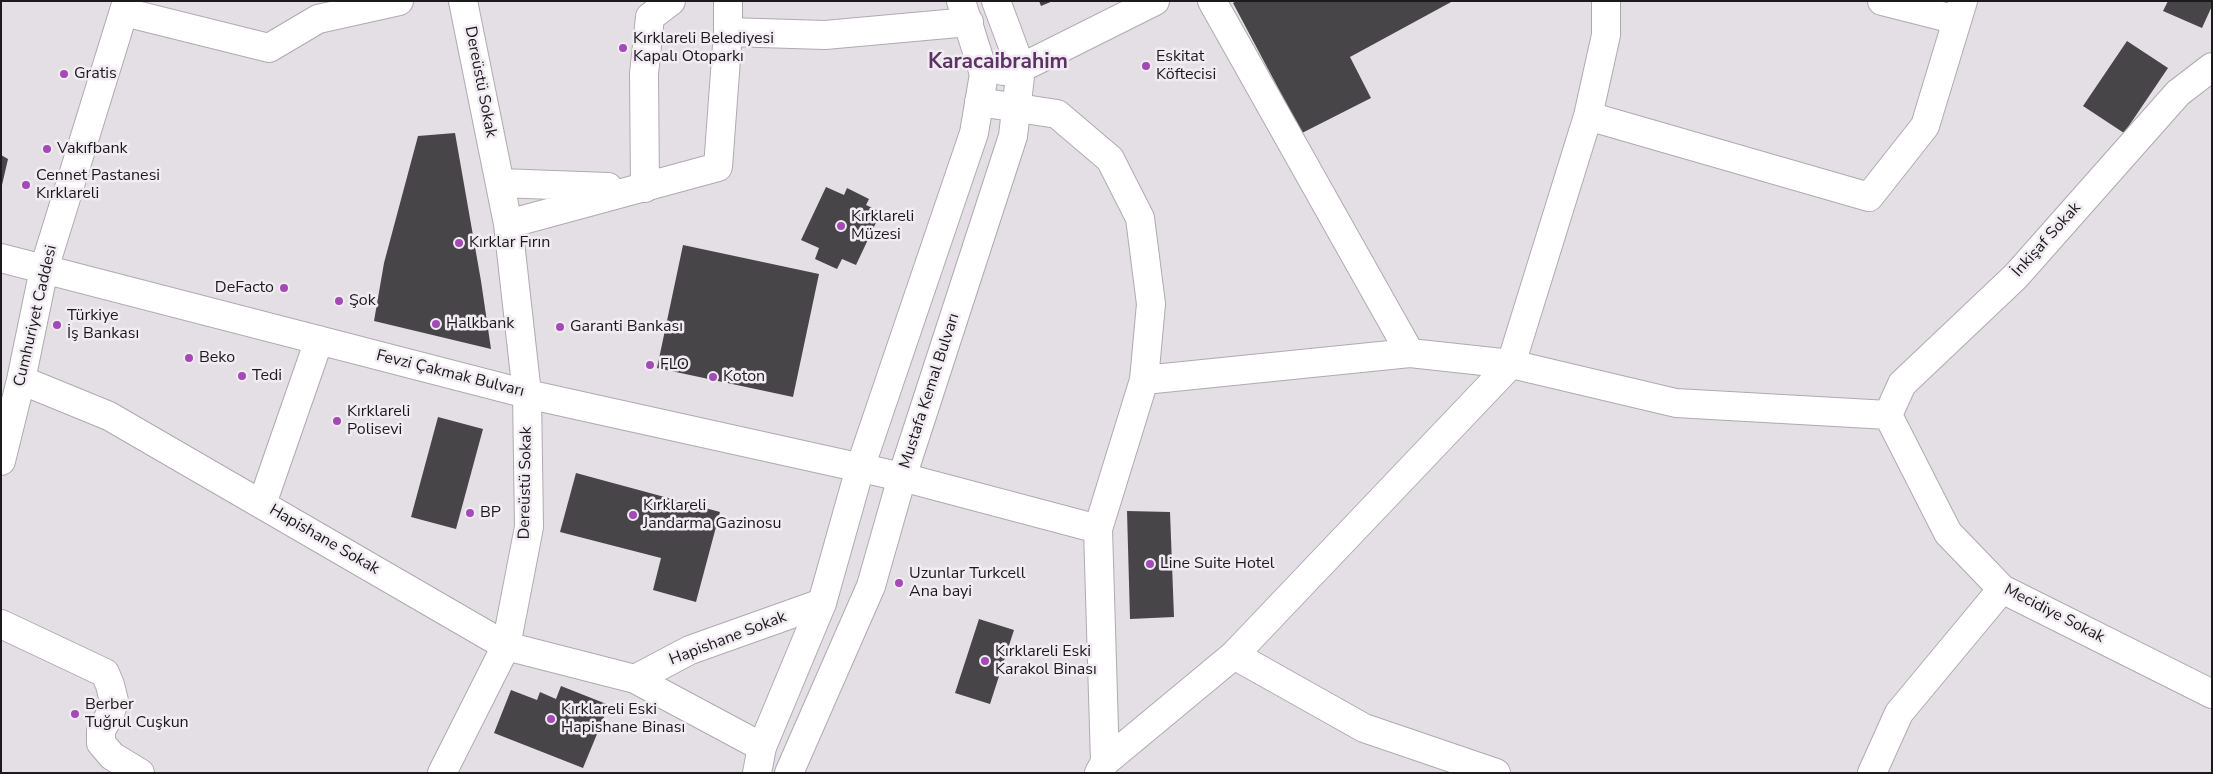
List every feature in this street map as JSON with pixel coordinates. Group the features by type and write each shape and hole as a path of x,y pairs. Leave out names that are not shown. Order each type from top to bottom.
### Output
{"street":[{"path":"125,7 268,48 318,19 399,1"},
{"name":"Dereüstü Sokak","path":"442,773 506,646 529,527 527,394 508,224 463,1"},
{"path":"645,188 644,74 650,17 671,1"},
{"path":"508,224 575,204 645,188 718,167 728,32 728,1"},
{"name":"Mustafa Kemal Bulvarı","path":"789,773 871,586 902,477 1013,136 1021,68 996,1"},
{"path":"984,74 1021,68 1156,1"},
{"path":"1212,1 1410,353"},
{"path":"1102,767 1234,655 1511,364 1588,116 1606,35 1606,1"},
{"path":"1588,116 1869,198 1925,126 1960,11 1882,1"},
{"name":"Cumhuriyet Caddesi","path":"1,461 21,380 44,269 125,7"},
{"path":"728,32 825,35 965,12 984,74 974,133 860,468 822,603 760,760"},
{"name":"İnkişaf Sokak","path":"1888,415 1902,384 2016,276 2178,93 2212,67"},
{"path":"979,102 1057,114 1110,159 1140,218 1151,304 1144,380 1098,529 1102,767"},
{"path":"500,183 645,188"},
{"name":"Fevzi Çakmak Bulvarı","path":"1,258 527,394 902,477 1098,529"},
{"path":"262,504 318,340"},
{"path":"1144,380 1410,353 1511,364 1676,403 1888,415"},
{"name":"Hapishane Sokak","path":"21,380 109,416 506,646 635,679 760,760"},
{"name":"Mecidiye Sokak","path":"1888,415 1948,533 2002,589 2212,694"},
{"path":"1872,773 1899,713 2002,589"},
{"name":"Hapishane Sokak","path":"635,679 690,650 822,603"},
{"path":"1,624 105,673 114,701 109,716 101,730 101,743 112,756 140,773"},
{"path":"1234,655 1364,728 1496,773"}],"building":[{"path":"1039,1 1053,1 1041,6"},
{"path":"1236,1 1453,1 1350,57 1371,98 1302,133 1233,3"},
{"path":"2168,1 2212,1 2212,6 2202,28 2163,11"},
{"path":"2127,41 2168,68 2124,133 2083,106"},
{"path":"455,133 491,349 374,321 384,263 418,136"},
{"path":"1,155 8,159 2,185 1,185"},
{"name":"Kırklareli Müzesi","path":"826,187 844,195 847,188 869,199 866,205 881,212 856,265 842,259 837,269 815,259 819,248 801,240"},
{"path":"683,245 819,274 793,397 657,368"},
{"path":"438,417 483,429 456,529 411,517"},
{"path":"576,473 720,512 696,602 653,590 661,558 560,532"},
{"name":"Line Suite Hotel","path":"1127,511 1170,512 1174,617 1130,619"},
{"name":"Kırklareli Eski Karakol Binası","path":"979,619 1014,630 990,704 955,693"},
{"name":"Kırklareli Eski Hapishane Binası","path":"561,686 609,705 583,768 494,733 511,690 537,700 540,692 556,699"}],"place":[{"name":"Kırklareli Belediyesi Kapalı Otoparkı","path":"623,48"},
{"name":"Eskitat Köftecisi","path":"1146,66"},
{"name":"Gratis","path":"64,74"},
{"name":"Vakıfbank","path":"47,149"},
{"name":"Cennet Pastanesi Kırklareli","path":"26,185"},
{"name":"Kırklareli Müzesi","path":"841,226"},
{"name":"Kırklar Fırın","path":"459,243"},
{"name":"DeFacto","path":"284,288"},
{"name":"Şok","path":"339,301"},
{"name":"Halkbank","path":"436,324"},
{"name":"Türkiye İş Bankası","path":"57,325"},
{"name":"Garanti Bankası","path":"560,327"},
{"name":"Beko","path":"189,358"},
{"name":"FLO","path":"650,365"},
{"name":"Tedi","path":"242,376"},
{"name":"Koton","path":"713,377"},
{"name":"Kırklareli Polisevi","path":"337,421"},
{"name":"BP","path":"470,513"},
{"name":"Kırklareli Jandarma Gazinosu","path":"633,515"},
{"name":"Line Suite Hotel","path":"1150,564"},
{"name":"Uzunlar Turkcell Ana bayi","path":"899,583"},
{"name":"Kırklareli Eski Karakol Binası","path":"985,661"},
{"name":"Berber Tuğrul Cuşkun","path":"75,714"},
{"name":"Kırklareli Eski Hapishane Binası","path":"551,719"}],"district":[{"name":"Karacaibrahim","path":"998,63"}]}
